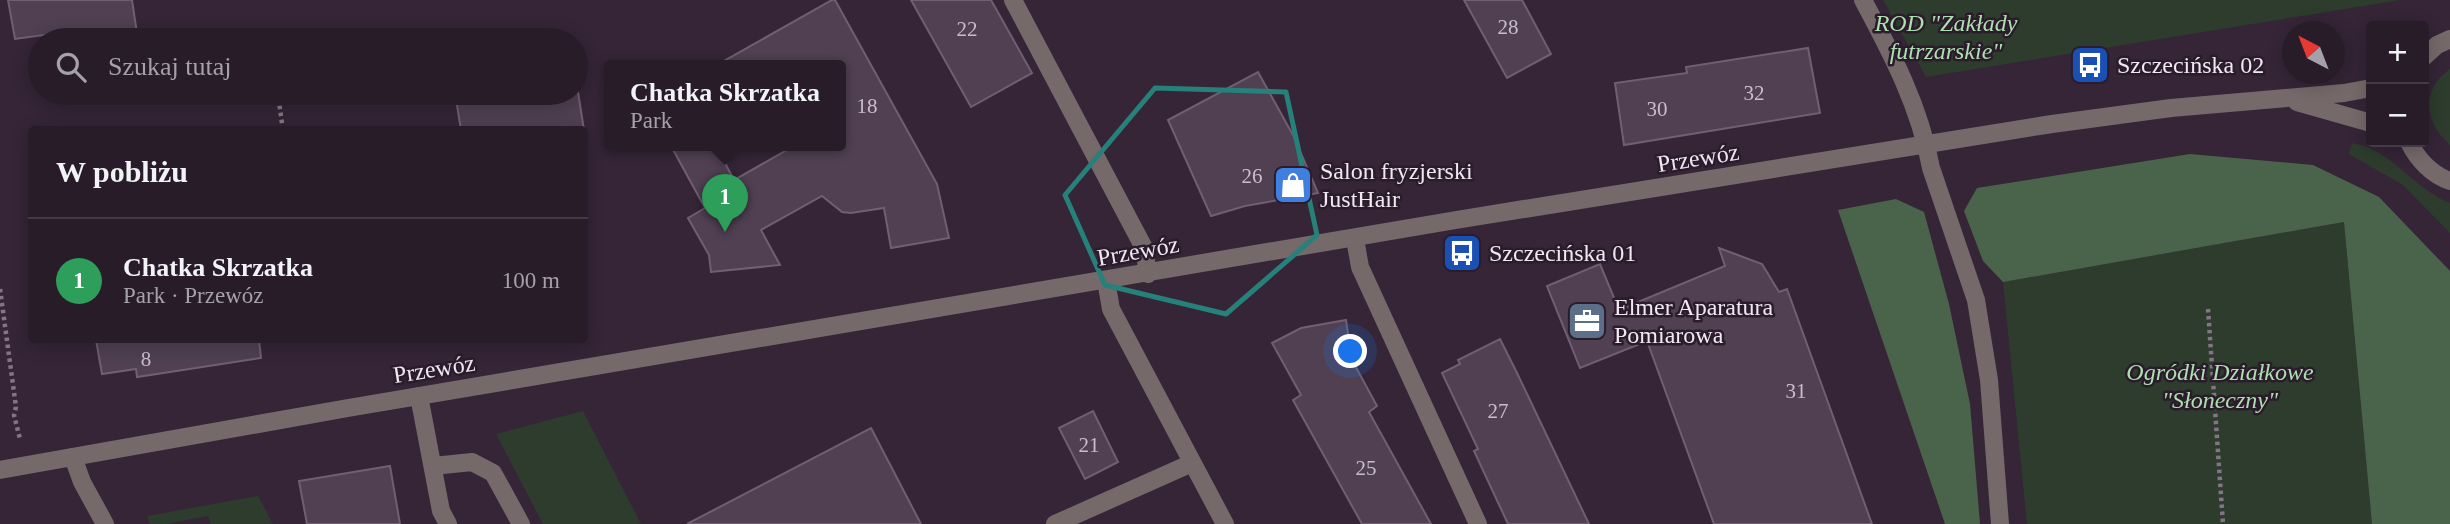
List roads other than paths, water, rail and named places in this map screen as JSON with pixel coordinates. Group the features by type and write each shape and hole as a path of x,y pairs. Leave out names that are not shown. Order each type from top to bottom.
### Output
{"street":[{"path":"1013,0 1144,248 1148,274"},
{"path":"1863,0 1905,81 1976,300 1989,380 2000,524"},
{"path":"2429,52 2437,45 2450,40"},
{"name":"Przewóz","path":"0,470 1457,220 2052,124 2171,108 2287,99 2366,89"},
{"name":"Przewóz","path":"2287,99 2366,122"},
{"path":"2412,147 2427,168 2450,181"},
{"path":"1355,239 1360,267 1478,524"},
{"path":"1105,281 1111,309 1224,524"},
{"path":"419,396 441,510 448,524"},
{"path":"74,457 82,482 105,524"},
{"path":"432,466 472,462 493,473 521,524"},
{"path":"1055,524 1192,463"}],"place":[{"name":"Szczecińska 02","path":"2090,65"},
{"name":"Salon fryzjerski JustHair","path":"1293,185"},
{"name":"Chatka Skrzatka","path":"725,232"},
{"name":"Szczecińska 01","path":"1462,253"},
{"name":"Elmer Aparatura Pomiarowa","path":"1587,321"}],"park label":[{"name":"ROD \"Zakłady futrzarskie\"","path":"1946,37"},
{"name":"Ogródki Działkowe \"Słoneczny\"","path":"2220,386"}]}
